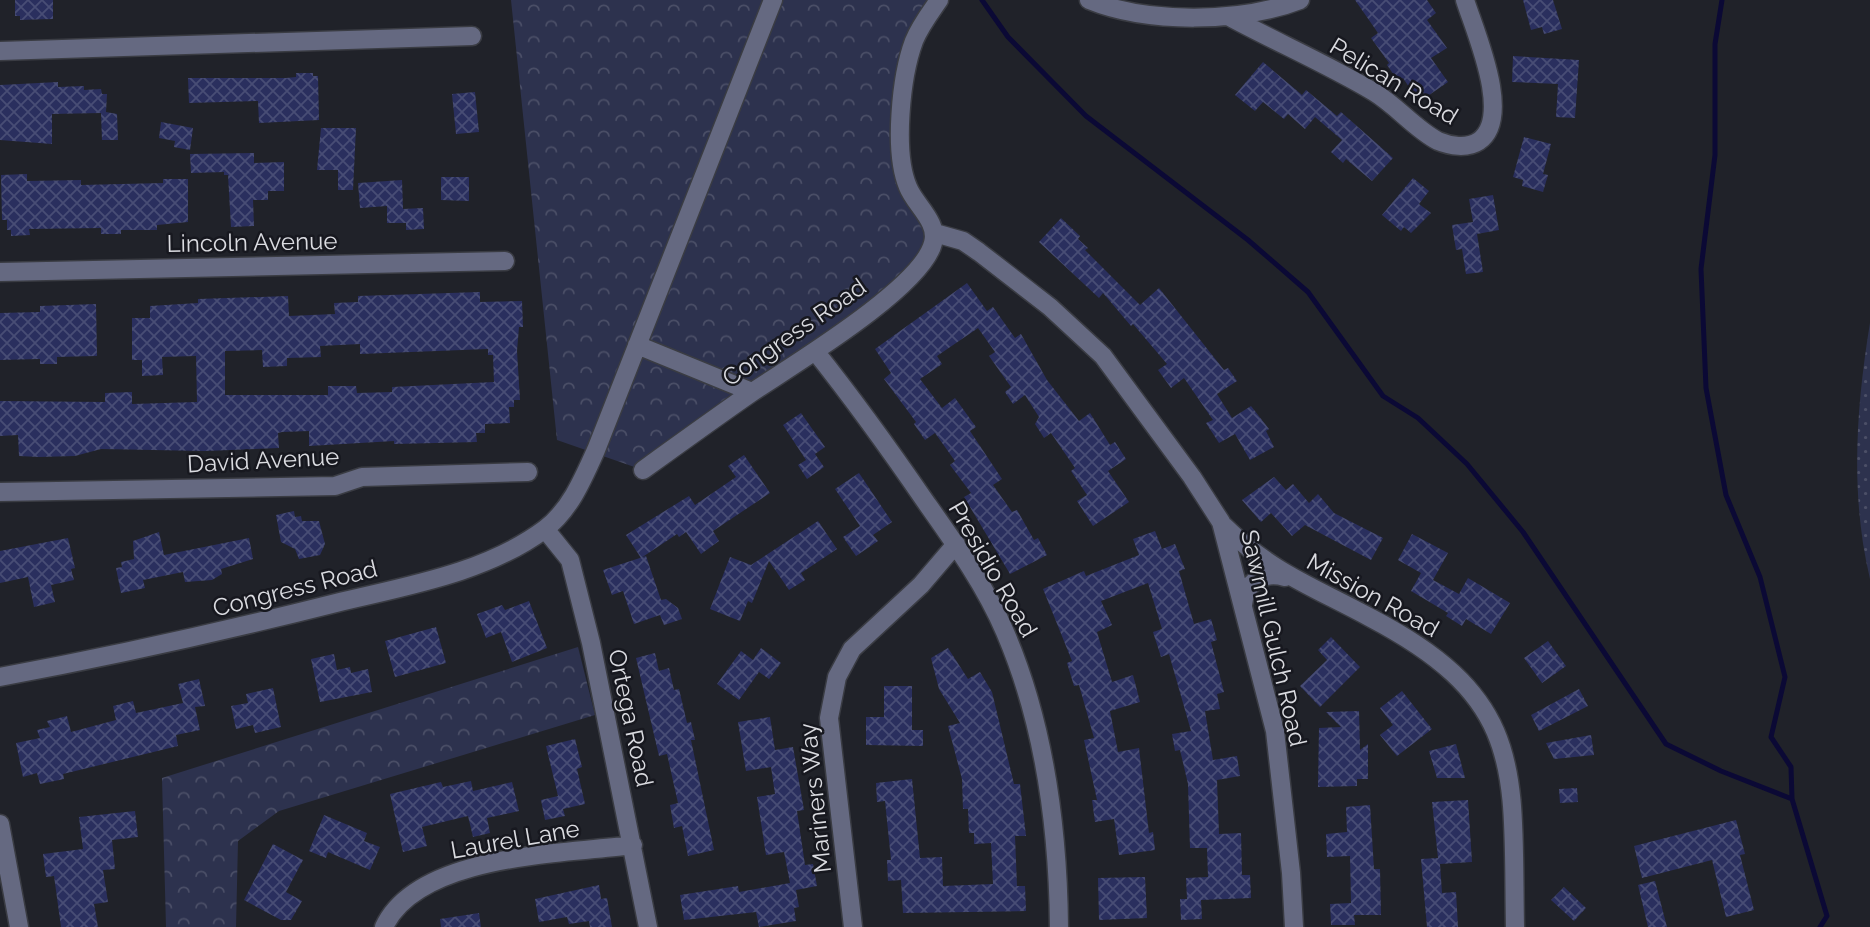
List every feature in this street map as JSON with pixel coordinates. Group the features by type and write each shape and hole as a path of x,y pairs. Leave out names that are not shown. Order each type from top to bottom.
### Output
{"street":[{"name":"Congress Road","path":"0,677 226,631 433,580 522,544 545,528 576,493 773,0"},
{"path":"935,233 908,187 901,145 902,109 913,42 939,0"},
{"path":"1089,0 1127,12 1227,16 1265,13 1300,0"},
{"name":"Pelican Road","path":"1227,16 1373,92 1437,140 1455,146 1472,145 1482,139 1489,128 1492,111 1491,85 1465,0"},
{"path":"0,51 472,36"},
{"name":"Congress Road","path":"643,470 816,351 905,282 933,245 935,233"},
{"name":"Sawmill Gulch Road","path":"935,233 963,241 979,251 1079,332 1126,386 1221,522 1275,731 1291,873 1294,927"},
{"name":"Lincoln Avenue","path":"0,272 505,261"},
{"path":"636,345 752,393"},
{"name":"Presidio Road","path":"816,351 867,417 956,544 1004,629 1020,668 1053,808 1059,927"},
{"name":"David Avenue","path":"0,492 335,486 362,477 528,472"},
{"name":"Mission Road","path":"1221,522 1252,552 1288,577 1371,617 1444,663 1470,687 1495,725 1513,797 1515,927"},
{"name":"Ortega Road","path":"545,528 570,560 633,845 648,927"},
{"name":"Mariners Way","path":"853,927 829,718 837,677 852,649 921,586 956,544"},
{"path":"1243,608 1245,592 1256,580 1275,574 1288,577"},
{"path":"0,824 19,927"},
{"name":"Laurel Lane","path":"384,927 400,905 419,889 442,877 479,866 633,845"}],"green space":[{"path":"511,0 939,0 921,26 901,145 935,233 905,282 643,470 557,440"},
{"path":"1870,323 1870,579 1860,516 1857,451 1861,387"},
{"path":"578,647 595,715 279,811 238,841 236,927 166,927 162,778"}],"building":[{"path":"15,0 53,0 53,19 20,20 20,16 15,16"},
{"path":"1355,0 1427,0 1436,13 1427,20 1447,48 1431,58 1448,82 1419,102 1403,78 1398,81 1387,65 1389,63 1371,38 1378,33"},
{"path":"1523,0 1553,0 1562,29 1544,34 1542,27 1531,30"},
{"path":"1513,56 1579,60 1575,118 1556,117 1558,84 1512,82"},
{"path":"1263,62 1302,95 1306,90 1337,116 1341,112 1393,158 1372,181 1346,159 1343,163 1331,152 1342,140 1315,117 1305,129 1288,114 1284,119 1263,102 1255,111 1235,95"},
{"path":"296,73 313,73 313,76 318,76 319,120 259,123 258,101 189,103 188,78 286,78 296,77"},
{"path":"58,82 58,87 84,86 84,90 101,89 102,94 107,94 106,112 117,114 118,140 102,140 101,113 52,114 52,144 0,140 0,85"},
{"path":"475,92 479,132 456,134 452,94"},
{"path":"161,122 193,128 190,150 174,147 175,141 159,138"},
{"path":"321,128 356,128 353,190 338,190 338,170 317,170"},
{"path":"1524,137 1551,144 1543,174 1548,175 1543,192 1522,186 1523,180 1513,177"},
{"path":"254,153 254,163 284,162 284,191 268,191 268,200 253,200 254,226 231,227 228,175 224,175 224,172 191,173 190,154"},
{"path":"27,174 27,181 81,180 81,185 163,183 163,179 188,179 188,222 157,225 157,230 121,230 121,234 101,234 101,228 29,229 30,235 11,236 11,230 7,230 7,220 2,220 1,175"},
{"path":"441,177 469,177 469,201 441,200"},
{"path":"1413,178 1429,191 1419,204 1431,213 1411,233 1404,227 1401,231 1382,215"},
{"path":"402,180 403,209 423,208 424,229 406,230 406,223 387,223 387,206 360,208 358,183"},
{"path":"1493,195 1499,230 1477,234 1483,272 1466,274 1462,249 1456,250 1452,225 1473,222 1469,199"},
{"path":"1061,218 1080,236 1078,239 1088,248 1085,250 1140,305 1159,288 1224,370 1228,368 1237,381 1217,394 1232,418 1251,406 1269,429 1266,431 1274,447 1250,460 1235,434 1219,443 1206,423 1213,420 1184,378 1171,388 1158,370 1167,364 1133,324 1131,326 1103,293 1099,298 1039,242"},
{"path":"967,283 987,311 993,307 1015,338 1021,334 1047,380 1079,421 1090,413 1110,445 1115,442 1126,459 1108,471 1129,502 1093,526 1077,501 1087,495 1071,471 1075,468 1051,433 1044,438 1035,424 1039,417 1025,395 1013,404 1005,392 1011,387 989,356 995,352 978,328 937,356 942,364 920,379 942,408 955,398 976,427 970,431 1002,479 993,485 1012,512 1017,510 1034,540 1038,538 1047,555 1010,574 964,497 971,493 950,465 955,461 935,433 925,440 914,424 916,422 884,379 891,373 875,349"},
{"path":"480,292 480,302 522,301 523,327 519,327 517,351 520,400 514,400 514,407 509,407 510,423 485,424 485,433 476,433 477,442 394,444 394,441 309,446 309,431 278,433 279,448 205,451 101,449 75,456 39,457 19,456 18,435 0,436 0,401 105,402 105,393 132,392 132,404 197,402 196,356 162,357 163,375 142,376 142,360 132,360 132,318 150,318 150,306 198,303 198,299 288,296 289,316 335,314 334,303 358,302 358,296","holes":["360,344 360,354 488,349 488,355 493,355 494,382 392,387 392,392 357,393 356,386 328,386 328,395 225,395 225,351 262,350 263,367 287,366 287,358 321,357 320,346"]},
{"path":"96,304 97,356 57,357 57,364 40,364 40,359 0,360 0,313 40,312 40,306"},
{"path":"801,413 825,447 815,454 824,467 807,479 798,465 806,460 783,425"},
{"path":"744,455 770,493 713,531 719,541 701,554 686,532 679,537 677,534 641,558 626,535 689,496 695,505 736,477 728,466"},
{"path":"859,473 892,522 873,535 878,541 856,556 843,537 860,526 835,489"},
{"path":"1274,477 1286,490 1293,484 1309,503 1318,494 1334,513 1383,538 1371,560 1305,525 1292,536 1271,513 1261,522 1242,500"},
{"path":"294,511 295,517 301,516 302,521 319,521 325,544 320,555 299,559 295,549 281,542 276,515"},
{"path":"818,521 837,549 801,573 805,580 789,590 769,561 752,603 748,601 740,621 710,609 730,557 751,565"},
{"path":"1155,531 1162,549 1175,544 1185,569 1179,571 1194,624 1211,619 1217,640 1211,642 1224,692 1217,694 1220,709 1205,711 1213,760 1237,756 1240,776 1217,780 1219,834 1241,833 1242,875 1250,875 1251,898 1201,900 1202,919 1181,920 1180,899 1187,899 1186,878 1208,877 1207,848 1190,848 1188,784 1180,750 1175,751 1172,734 1191,731 1169,654 1161,657 1153,632 1162,629 1148,583 1101,601 1112,625 1097,632 1112,682 1133,675 1140,702 1110,711 1118,752 1139,748 1149,833 1153,832 1155,850 1119,855 1114,819 1095,822 1092,800 1097,800 1084,740 1094,738 1079,685 1074,686 1067,663 1072,661 1043,589 1084,571 1086,576 1139,555 1133,539"},
{"path":"159,532 164,555 249,538 253,559 221,569 222,574 212,580 185,582 183,572 143,580 145,588 121,593 116,568 122,567 121,562 134,559 133,541"},
{"path":"1412,534 1448,553 1433,580 1459,594 1468,578 1510,603 1491,634 1466,619 1462,626 1446,616 1448,613 1411,591 1421,573 1398,560"},
{"path":"68,538 75,568 71,569 74,580 51,585 55,602 34,607 28,577 0,583 0,551"},
{"path":"646,556 661,600 666,599 678,608 682,619 664,625 660,615 634,624 623,591 612,595 603,570"},
{"path":"529,601 547,648 512,662 501,632 486,638 477,614 502,605 505,610"},
{"path":"436,627 446,663 395,677 385,641"},
{"path":"1331,637 1360,667 1320,707 1300,686 1327,660 1318,650"},
{"path":"1548,641 1566,666 1542,683 1524,658"},
{"path":"761,648 781,663 769,679 759,672 739,700 717,684 741,651 753,660"},
{"path":"948,648 968,679 980,672 992,692 1014,784 1020,784 1026,836 1015,836 1017,886 1025,886 1026,911 903,913 901,880 888,881 887,860 891,860 885,801 877,802 876,783 912,779 920,858 942,857 943,886 993,884 991,843 974,844 974,833 969,833 968,809 963,809 962,779 948,726 960,723 939,689 931,658"},
{"path":"655,653 659,671 669,668 674,690 679,689 687,723 691,722 695,740 691,740 714,850 688,856 682,826 674,828 670,805 678,803 667,754 659,756 636,658"},
{"path":"334,654 337,670 350,667 351,673 368,669 372,692 320,702 311,659"},
{"path":"199,679 205,706 195,707 200,730 176,735 178,746 63,774 64,779 40,784 37,773 23,777 16,743 40,738 37,730 50,727 47,721 67,716 71,732 116,720 113,706 133,701 136,713 183,703 178,684"},
{"path":"884,686 912,686 912,730 923,730 923,746 866,745 866,717 884,717"},
{"path":"273,688 281,727 255,733 253,725 236,729 231,706 248,703 246,694"},
{"path":"1579,689 1588,706 1539,731 1531,715"},
{"path":"1402,691 1432,729 1397,756 1380,735 1393,725 1380,708"},
{"path":"1359,711 1360,750 1368,744 1368,779 1357,779 1357,786 1318,787 1319,728 1341,727 1326,712"},
{"path":"770,717 775,750 793,747 804,810 797,811 805,865 813,864 817,886 796,890 799,907 794,908 796,921 759,927 756,912 684,920 680,895 738,886 739,892 790,883 784,852 766,855 757,797 775,794 771,767 746,771 738,722"},
{"path":"1591,735 1594,755 1554,759 1546,743"},
{"path":"575,739 582,767 577,769 585,804 563,809 565,816 545,820 541,800 558,796 546,746"},
{"path":"1456,744 1465,778 1437,778 1429,751"},
{"path":"471,781 473,791 512,782 519,811 487,818 490,833 473,837 468,816 422,827 427,846 403,852 390,794 441,782 443,787"},
{"path":"1577,788 1578,802 1560,803 1559,789"},
{"path":"1468,800 1472,862 1440,864 1442,893 1456,892 1458,927 1427,927 1421,859 1438,858 1432,802"},
{"path":"1370,805 1374,869 1380,869 1381,915 1354,915 1355,925 1331,925 1330,904 1351,903 1350,856 1327,857 1326,834 1347,832 1346,807"},
{"path":"135,811 138,837 112,840 115,869 103,870 108,902 94,904 98,927 61,927 54,876 46,877 43,854 83,849 79,817"},
{"path":"324,815 367,833 364,841 380,847 370,870 328,852 326,858 309,851"},
{"path":"1736,820 1745,854 1740,855 1754,910 1726,917 1712,860 1642,878 1634,846"},
{"path":"273,844 303,860 286,892 302,901 291,920 281,920 244,900"},
{"path":"1145,877 1147,918 1099,920 1098,878"},
{"path":"1655,881 1667,927 1648,927 1638,885"},
{"path":"599,885 601,899 607,898 612,927 590,927 589,921 569,924 567,917 539,922 535,899"},
{"path":"1564,887 1586,908 1574,921 1551,900"},
{"path":"479,913 481,927 441,927 440,919"}],"waterway":[{"path":"982,0 1008,37 1086,116 1248,240 1308,292 1383,396 1418,418 1467,464 1523,532 1666,744 1721,771 1792,799"},
{"path":"1722,0 1715,44 1715,155 1701,269 1706,388 1726,495 1760,577 1785,677 1771,737 1791,767 1792,799 1827,916 1820,927"}]}
